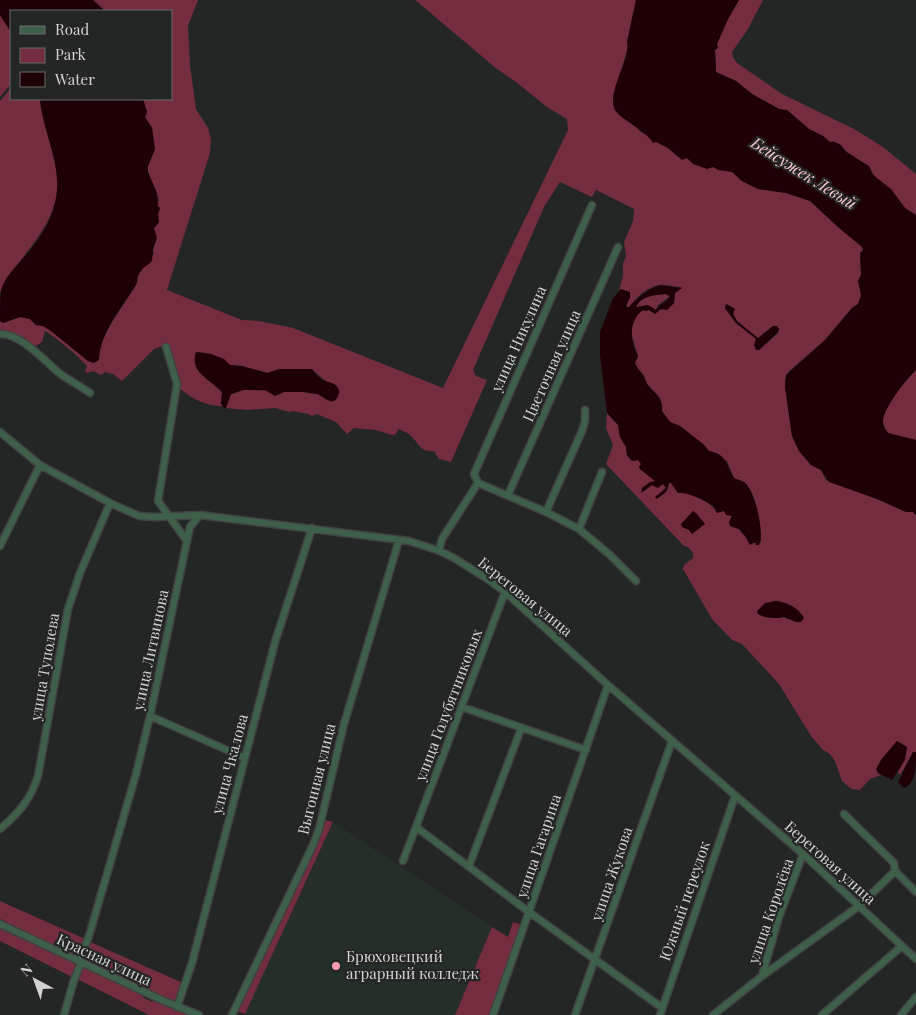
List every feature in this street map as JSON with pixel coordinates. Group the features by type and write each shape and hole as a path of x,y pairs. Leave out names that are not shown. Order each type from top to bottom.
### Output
{"street":[{"name":"улица Никулина","path":"478,483 474,474 592,204"},
{"name":"Цветочная улица","path":"508,496 618,248"},
{"path":"0,334 9,335 30,348 60,373 90,392"},
{"path":"166,347 177,384 158,498 159,504 187,541"},
{"path":"546,512 582,431 585,421 585,410"},
{"name":"Береговая улица","path":"0,432 40,465 110,504 139,516 200,515 413,542 439,551 468,566 505,592 608,685 803,854 916,959"},
{"path":"0,546 40,465"},
{"path":"579,529 602,472"},
{"path":"439,551 442,539 478,483 546,512 579,529 610,555 636,581"},
{"name":"улица Туполева","path":"0,829 23,807 34,790 68,608 80,573 110,504"},
{"name":"улица Литвинова","path":"64,1015 124,819 150,716 190,527 200,515"},
{"name":"улица Чкалова","path":"177,1007 192,963 275,642 312,528"},
{"name":"Выгонная улица","path":"232,1015 316,837 344,724 399,540"},
{"name":"улица Голубятниковых","path":"403,861 505,592"},
{"name":"улица Гагарина","path":"493,1015 608,685"},
{"path":"462,707 586,750"},
{"path":"150,716 245,758"},
{"path":"469,866 521,729"},
{"name":"улица Жукова","path":"575,1015 672,741"},
{"name":"Южный переулок","path":"660,1015 735,796"},
{"path":"844,814 894,863 895,871 916,892"},
{"path":"416,827 529,912 662,1007"},
{"name":"улица Королёва","path":"762,976 778,917 803,854"},
{"name":"улица Королёва","path":"713,1015 762,976 859,906 895,871"},
{"name":"Красная улица","path":"0,924 80,963 177,1007 197,1014"},
{"path":"822,1015 902,946"},
{"path":"901,1015 916,998"}],"shaded area":[{"path":"333,822 492,927 455,1015 244,1015"}],"green space":[{"path":"93,0 198,0 188,26 190,65 196,109 208,128 211,140 210,153 167,290 242,320 259,321 293,328 443,388 568,130 567,119 547,107 497,69 415,0 636,0 627,42 628,48 617,83 614,102 615,109 619,115 682,159 687,158 702,167 713,167 732,172 742,181 758,189 786,193 810,201 862,247 863,250 860,253 861,275 858,281 862,295 858,304 852,308 825,340 788,372 785,379 785,387 792,436 799,451 811,465 821,470 826,480 906,512 913,512 916,515 916,752 913,752 900,775 898,772 905,756 897,741 881,760 878,773 881,775 870,779 860,790 851,789 842,781 835,761 811,736 779,684 742,644 732,640 712,619 683,569 684,565 693,558 693,553 688,547 684,546 606,464 613,445 606,428 607,413 618,425 620,437 626,447 627,455 632,461 638,460 641,464 640,469 656,482 653,482 643,492 652,485 656,487 663,484 666,488 658,495 662,495 668,489 669,483 671,483 678,493 699,498 714,508 716,512 724,511 732,516 729,522 753,543 761,542 758,511 753,494 749,488 744,482 734,478 727,461 709,451 680,426 670,422 662,411 660,398 647,384 635,363 638,356 631,333 632,319 643,310 649,310 655,314 671,305 674,303 675,293 682,288 664,285 655,286 638,296 630,307 626,307 628,302 621,289 619,290 626,256 624,242 633,221 634,209 596,190 592,197 560,182 544,207 473,370 476,376 487,380 451,462 439,459 434,451 423,449 409,434 398,429 396,434 392,435 376,430 354,428 347,434 336,422 317,414 312,416 275,408 247,410 226,408 230,395 243,390 293,391 318,394 328,401 326,381 311,369 280,369 267,373 242,366 230,365 211,354 198,352 196,368 222,392 222,406 216,406 200,401 180,389 169,344 154,349 122,381 113,374 105,372 101,375 93,371 87,373 85,371 87,366 82,361 45,331 42,342 36,346 14,335 0,331 0,321 3,323 20,317 30,319 36,325 43,326 51,331 88,361 99,360 100,349 113,320 136,284 139,273 154,254 154,228 159,222 157,203 159,200 148,172 148,166 155,149 152,128 145,117 147,112 143,100 172,100 172,10 104,10","holes":["726,304 734,308 733,314 737,321 758,339 773,326 779,329 778,333 759,350 757,339 736,323 725,308","775,601 782,602 789,620 784,617 766,616 769,603"]},
{"path":"739,0 763,0 748,29 732,52 737,63 782,94 854,129 883,147 916,174 916,215 904,207 868,166 833,141 830,142 809,129 788,111 779,109 752,94 736,81 716,72 715,50 718,48 717,44"},
{"path":"0,15 10,30 10,85 0,97"},
{"path":"10,89 10,100 40,100 57,170 58,184 49,219 0,293 0,101"},
{"path":"665,294 670,296 658,305 656,310 650,307 636,307 644,298"},
{"path":"916,370 916,440 888,433 883,422 886,410 891,402"},
{"path":"324,820 333,822 245,1014 237,1011"},
{"path":"0,901 85,939 79,953 75,956 0,919"},
{"path":"513,922 522,925 491,1015 455,1015 492,927 508,937"},
{"path":"0,927 74,963 77,967 72,977 0,941"},
{"path":"90,942 183,983 175,1002 116,975 115,972 87,961 85,956"},
{"path":"84,968 141,994 152,1002 155,1000 189,1015 149,1015 77,979"}],"water":[{"path":"0,0 93,0 104,10 10,10 10,30 0,15"},
{"name":"Бейсужек Левый","path":"636,0 739,0 717,44 718,48 715,50 716,72 736,81 752,94 779,109 787,110 809,129 830,142 841,145 846,152 869,166 873,175 891,189 905,208 916,215 916,370 891,402 886,410 883,422 888,433 916,440 916,515 913,512 906,512 877,499 829,482 821,470 811,465 799,451 792,436 785,387 786,375 825,340 852,308 858,304 861,295 858,281 861,275 860,253 863,250 862,247 810,201 786,193 758,189 742,181 732,172 718,170 713,167 707,169 693,164 687,158 682,160 668,148 656,142 653,143 615,110 613,103 614,94 626,58 627,42"},
{"path":"40,100 143,100 147,112 145,117 152,128 155,149 148,166 148,172 157,193 158,206 160,208 159,222 154,228 157,238 153,249 152,261 138,276 136,285 107,330 100,350 99,360 94,363 88,361 51,331 43,326 36,325 30,319 20,317 3,323 0,321 1,290 3,284 42,234 55,203 57,176"},
{"path":"660,285 682,288 675,293 674,303 667,310 660,309 655,314 649,310 643,310 638,315 632,332 633,344 638,356 635,363 647,384 660,399 662,411 670,422 680,426 709,451 723,457 734,478 744,482 749,488 760,523 761,540 759,545 756,545 755,542 750,545 741,530 730,526 729,522 732,516 726,515 724,511 717,513 713,506 696,497 686,493 678,493 671,483 669,483 666,492 657,499 655,497 666,488 663,484 658,488 652,485 641,493 642,488 655,481 640,469 641,464 638,460 632,461 627,455 626,447 620,437 618,425 607,413 600,355 600,332 613,298 621,289 630,292 630,298 626,305 628,308 650,289","holes":["665,294 670,296 656,310 648,305 636,307 641,300 648,297"]},
{"path":"726,304 735,309 733,314 737,321 758,338 773,326 777,326 778,332 759,350 756,350 754,345 756,339 736,323 725,308"},
{"path":"196,352 211,354 224,359 230,365 242,366 267,373 280,369 312,369 325,381 336,385 339,394 335,400 330,401 320,395 306,392 284,392 275,396 265,390 243,390 231,394 226,408 224,408 221,403 222,392 198,370 195,359"},
{"path":"693,511 705,524 692,534 689,530 682,527 681,524"},
{"path":"775,601 791,606 804,618 801,622 796,622 784,617 771,618 758,614 757,611 765,603"},
{"path":"897,741 907,747 905,760 892,780 878,773 876,769"},
{"path":"913,752 916,752 916,763 913,778 911,783 904,788 898,782"}],"place":[{"name":"Брюховецкий аграрный колледж","path":"336,966"}]}
